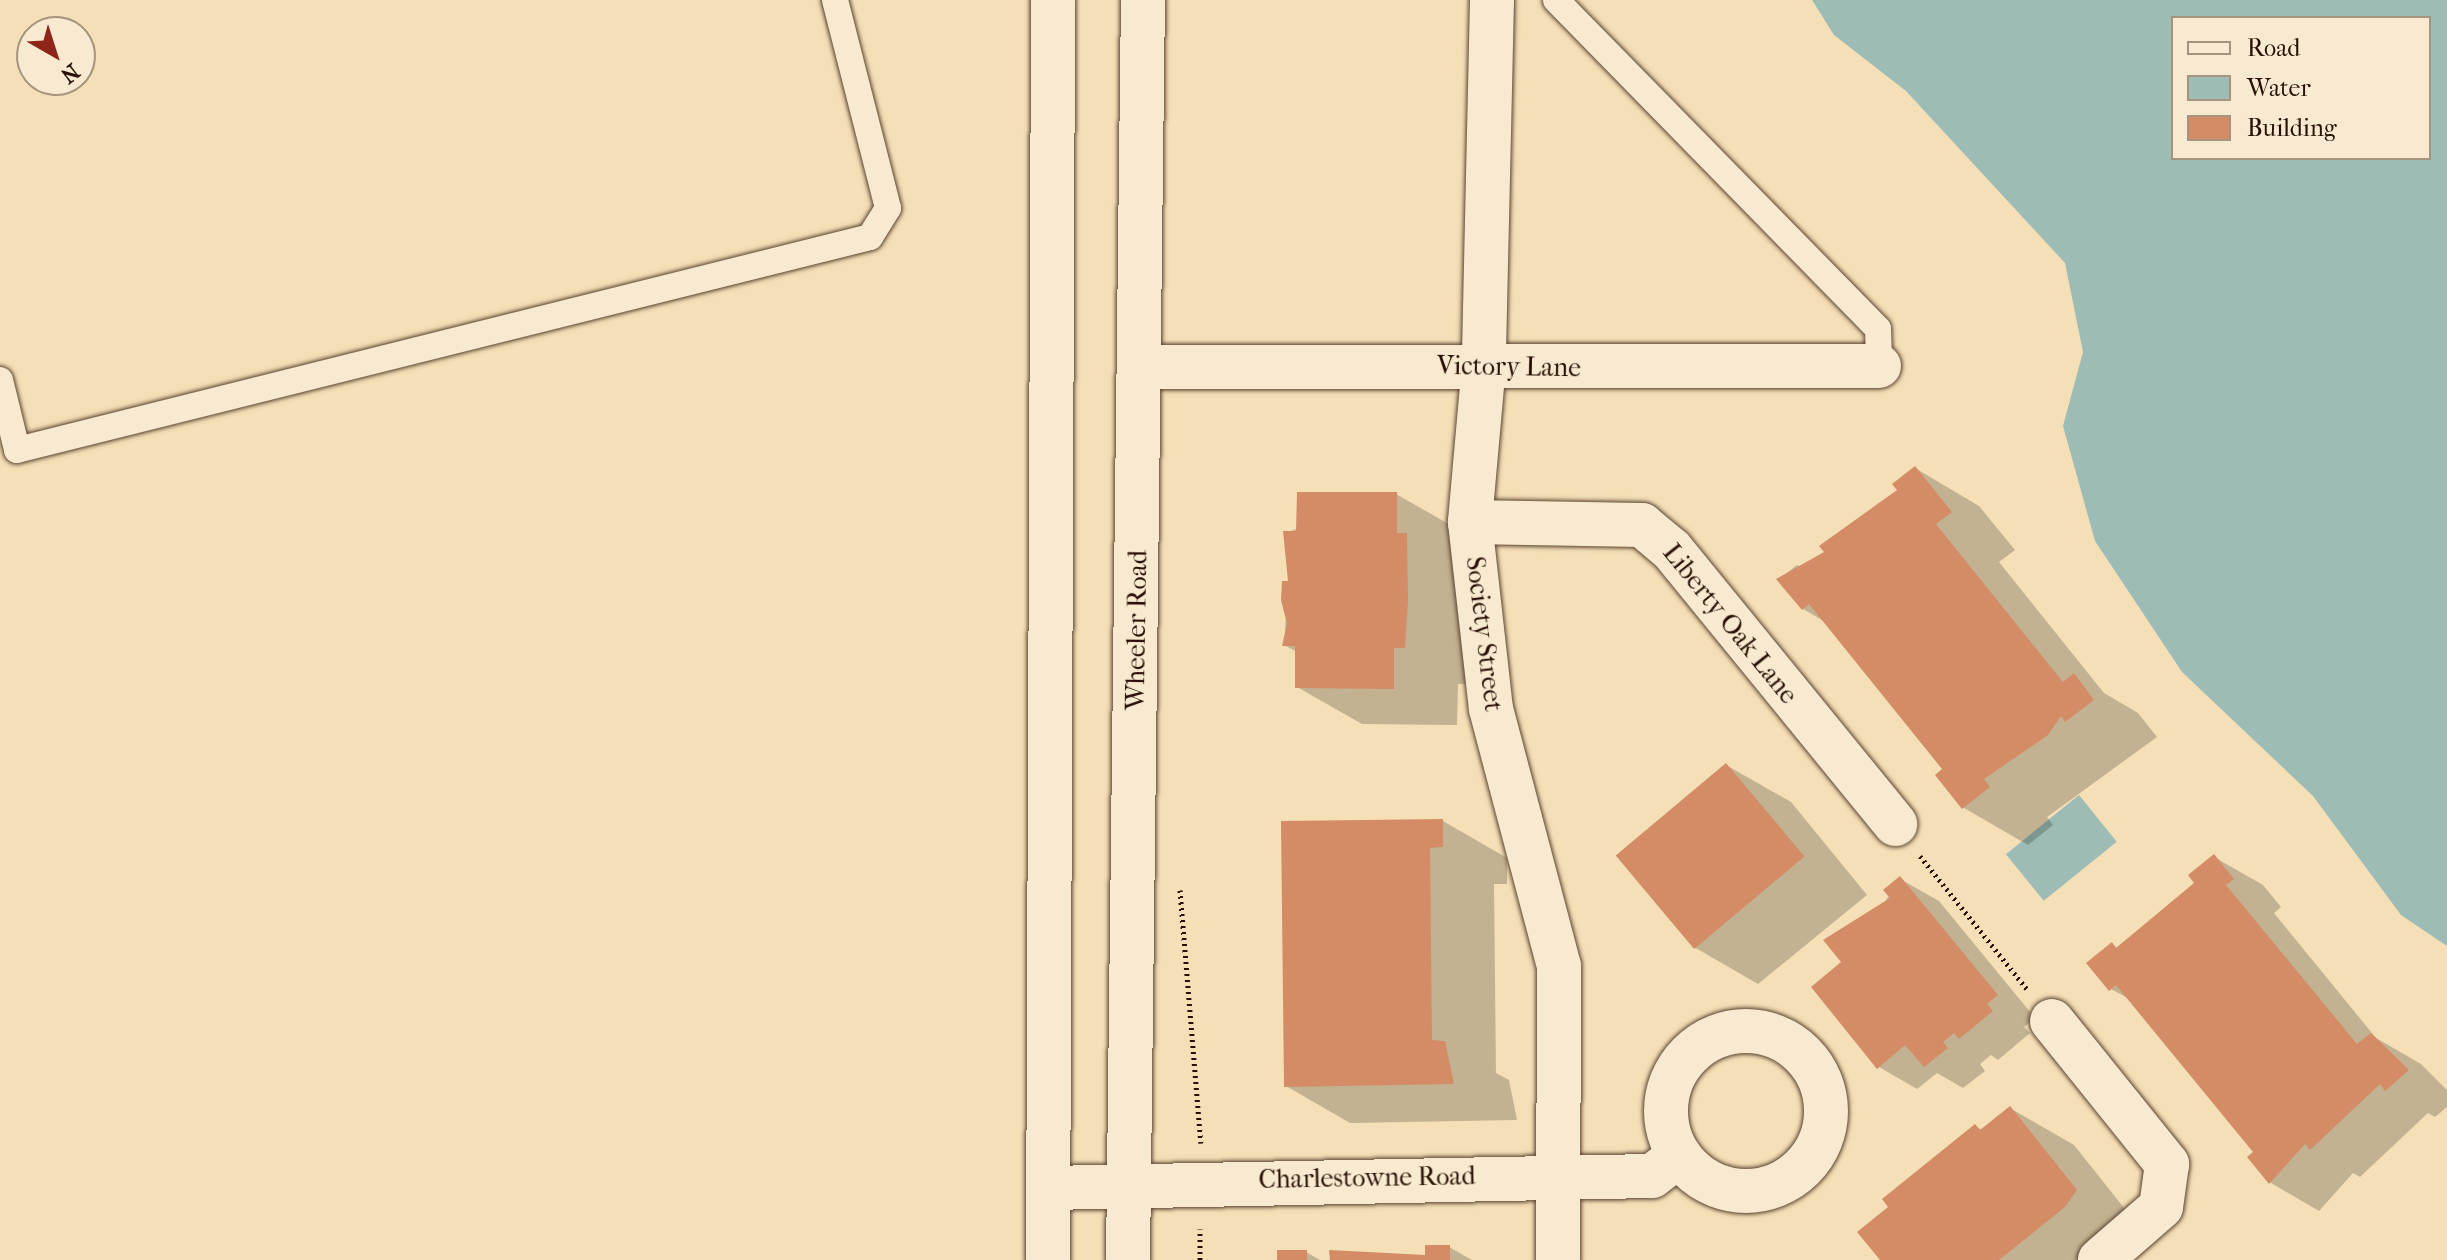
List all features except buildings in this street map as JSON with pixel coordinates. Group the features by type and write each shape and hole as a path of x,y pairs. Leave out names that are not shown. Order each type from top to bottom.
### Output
{"street":[{"path":"1048,1260 1053,0"},
{"name":"Wheeler Road","path":"1128,1260 1143,0"},
{"name":"Society Street","path":"1492,0 1484,364 1470,522 1491,709 1559,966 1558,1260"},
{"name":"Victory Lane","path":"1139,367 1484,364 1879,366"},
{"name":"Liberty Oak Lane","path":"1470,522 1642,525 1671,549 1895,824"},
{"path":"2052,1021 2155,1145 2167,1164 2168,1195 2100,1260"},
{"name":"Charlestowne Road","path":"1048,1188 1558,1175 1652,1176 1679,1156"}],"lane":[{"path":"0,380 8,453 870,237 888,208 835,0"},
{"path":"1556,0 1878,329 1879,366"}],"path":[{"path":"1895,824 2052,1021"}],"water":[{"path":"1812,0 2447,0 2447,946 2401,915 2313,796 2182,672 2095,541 2063,426 2083,352 2065,263 1906,91 1834,35"},
{"path":"2079,795 2117,842 2044,901 2006,854"}]}
